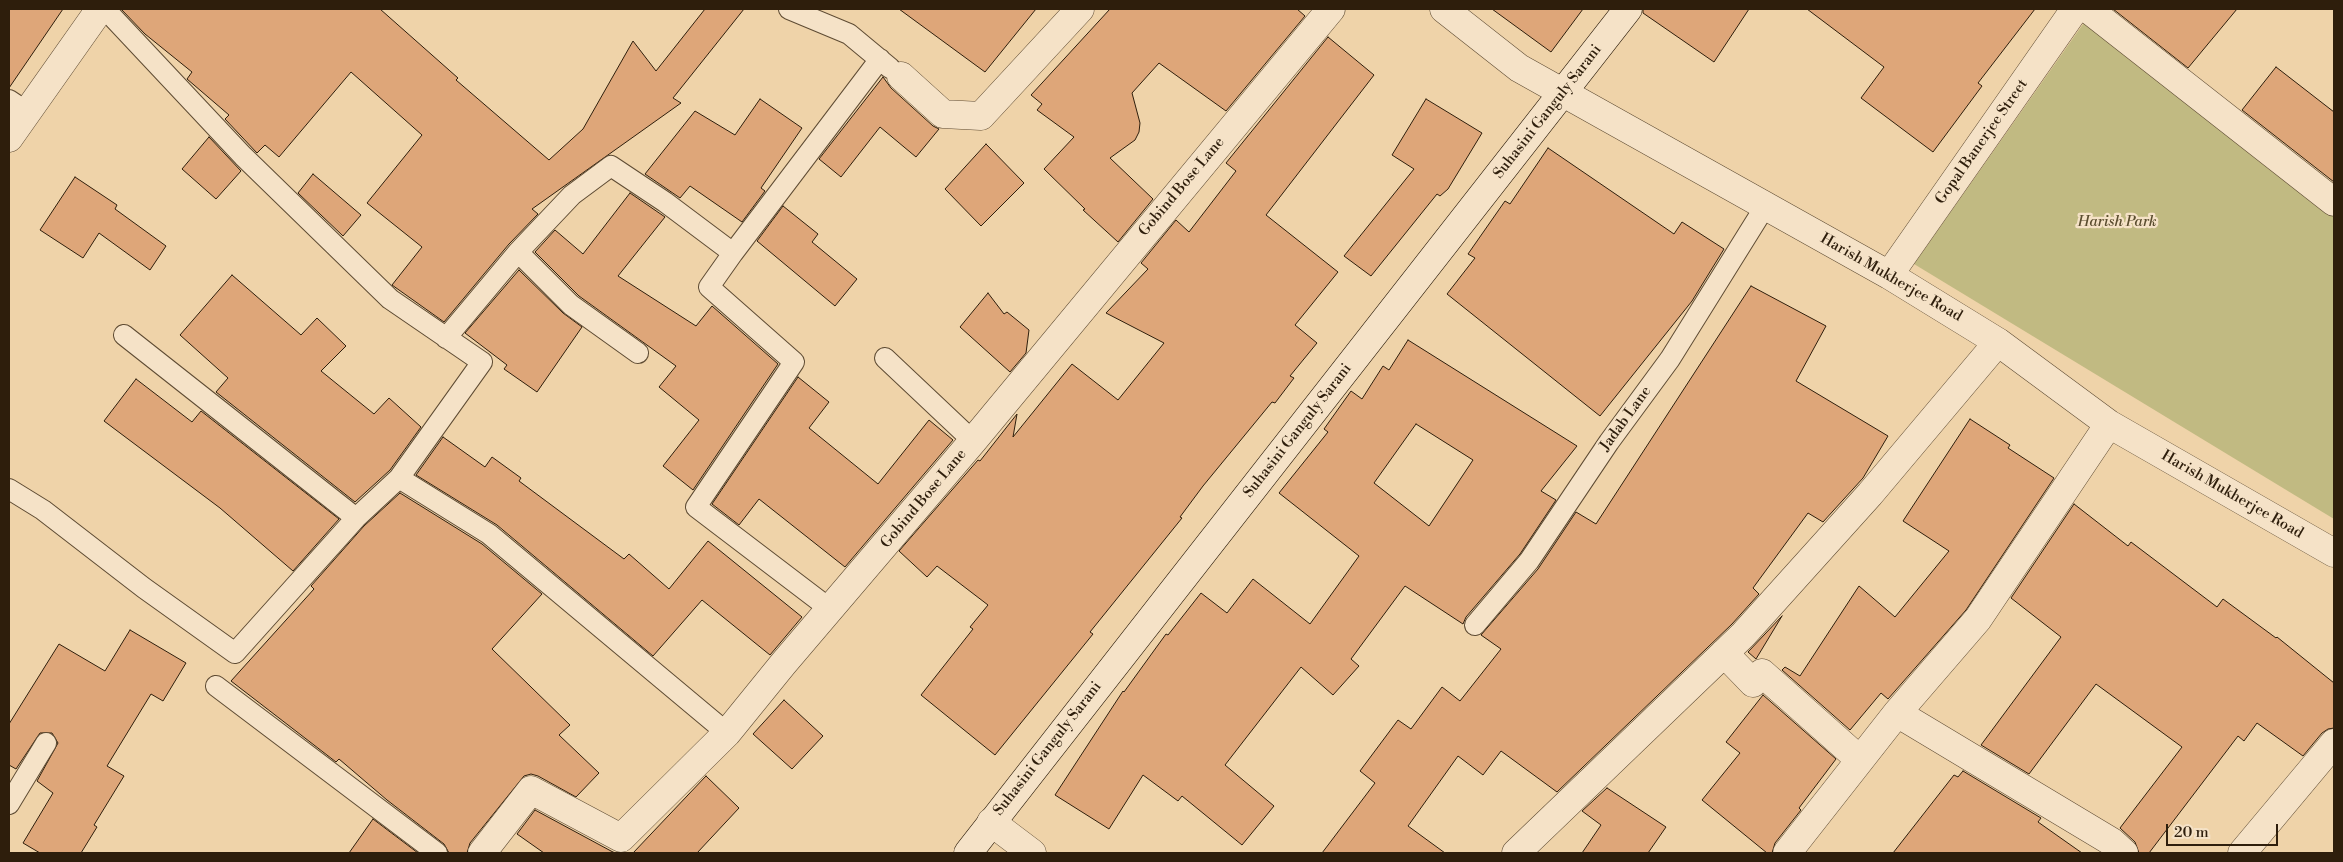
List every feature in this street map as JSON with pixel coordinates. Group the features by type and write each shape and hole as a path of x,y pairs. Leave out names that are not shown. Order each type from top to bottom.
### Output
{"street":[{"path":"9,138 18,106 100,9"},
{"path":"901,76 942,114 981,116 1080,9"},
{"name":"Gobind Bose Lane","path":"482,853 531,790 621,838 727,733 973,441 1331,9"},
{"name":"Harish Mukherjee Road","path":"1444,9 1520,68 1889,275 1998,342 2110,424 2334,553"},
{"name":"Suhasini Ganguly Sarani","path":"968,853 1628,9"},
{"name":"Gopal Banerjee Street","path":"1889,275 2075,9"},
{"path":"2088,9 2334,202"},
{"path":"1516,853 1724,653 1870,494 1998,342"},
{"path":"1787,853 1897,712 1978,619 2110,424"},
{"path":"1724,653 1753,683 1762,673 1860,760"},
{"path":"1897,712 2112,842 2124,853"},
{"path":"2242,853 2334,743"},
{"path":"991,822 1032,853"}],"lane":[{"path":"9,489 43,510 144,588 235,653 356,518 400,478 482,362 390,299 243,156 104,9"},
{"path":"790,9 849,34 901,76"},
{"path":"830,609 696,507 794,362 710,287 733,253 880,59"},
{"path":"446,338 518,252 572,195 611,166 665,202 733,253"},
{"name":"Jadab Lane","path":"1475,624 1529,561 1609,442 1670,360 1766,206"},
{"path":"518,252 571,305 638,353"},
{"path":"124,335 356,518"},
{"path":"885,358 973,441"},
{"path":"400,478 489,534 727,733"},
{"path":"216,686 437,853"},
{"path":"9,804 46,743"}],"green space":[{"name":"Harish Park","path":"2088,17 2334,213 2334,519 1914,264"}],"building":[{"path":"9,9 63,9 9,88"},
{"path":"121,9 380,9 458,78 456,80 549,160 583,129 633,41 656,71 705,9 744,9 673,98 681,103 532,209 538,214 509,244 444,322 392,285 422,247 367,203 422,135 351,72 279,157 265,145 257,153 225,119 229,115 187,79 192,72 145,34"},
{"path":"899,9 1036,9 985,72"},
{"path":"1110,9 1297,9 1305,16 1226,111 1159,63 1132,93 1140,123 1139,132 1135,140 1110,158 1153,199 1118,242 1083,210 1085,209 1044,169 1074,137 1037,110 1042,104 1031,95"},
{"path":"1492,9 1583,9 1551,52"},
{"path":"1643,9 1749,9 1714,62 1643,13"},
{"path":"1807,9 2035,9 1978,83 1982,86 1933,152 1861,98 1884,67"},
{"path":"2113,9 2237,9 2188,68"},
{"path":"1328,37 1374,75 1266,215 1338,272 1295,325 1317,343 1290,376 1294,378 1275,403 1272,402 1203,486 1180,517 1182,518 1090,632 1093,634 995,755 921,695 973,629 970,627 988,605 937,566 927,577 899,551 978,460 980,461 1017,414 1013,437 1072,364 1118,400 1164,343 1106,313 1148,269 1141,263 1176,220 1189,232 1236,171 1226,163"},
{"path":"2276,67 2334,112 2334,182 2242,110"},
{"path":"883,77 891,88 933,126 939,129 916,157 880,127 841,177 819,159"},
{"path":"760,99 802,128 761,188 765,191 742,222 690,186 680,198 645,174 695,111 735,135"},
{"path":"1426,99 1482,133 1448,189 1440,196 1437,194 1371,276 1344,256 1414,169 1392,155"},
{"path":"209,137 241,171 216,199 182,169"},
{"path":"986,144 1024,183 981,226 945,189"},
{"path":"1548,148 1674,234 1682,222 1724,249 1692,301 1600,416 1447,294 1475,258 1468,254 1505,201 1510,204"},
{"path":"313,174 361,215 343,236 298,193"},
{"path":"75,177 117,205 115,209 166,246 150,270 99,233 83,258 40,230"},
{"path":"630,193 665,217 618,276 696,326 712,306 778,364 693,490 663,466 699,420 659,387 676,366 579,296 535,252 555,230 583,254"},
{"path":"783,206 818,234 812,242 857,279 835,306 757,241"},
{"path":"519,270 563,313 582,327 537,392 504,369 507,365 465,333"},
{"path":"232,275 301,335 317,318 346,346 321,371 374,414 389,398 421,427 390,470 355,502 216,392 228,378 180,335"},
{"path":"1751,286 1826,326 1796,381 1888,436 1863,478 1823,522 1808,513 1753,588 1759,594 1732,624 1557,792 1501,751 1483,775 1458,756 1408,826 1445,853 1322,853 1375,783 1360,771 1398,720 1411,729 1442,687 1460,701 1501,649 1481,635 1538,569 1576,512 1596,524"},
{"path":"988,293 1004,314 1007,312 1029,330 1026,353 1010,372 960,327"},
{"path":"1408,340 1577,446 1541,491 1556,500 1520,554 1466,617 1463,624 1405,586 1351,659 1359,666 1333,695 1301,667 1225,765 1274,806 1242,845 1182,796 1178,801 1143,775 1109,829 1055,795 1123,691 1166,634 1168,635 1201,593 1227,613 1253,579 1310,624 1359,556 1279,493 1328,432 1324,429 1351,391 1362,399 1383,366 1389,370","holes":["1416,424 1473,460 1429,526 1374,483"]},
{"path":"798,377 829,402 809,428 878,484 929,420 953,440 845,567 759,499 739,525 712,504"},
{"path":"136,379 192,422 201,411 339,519 293,571 220,508 104,421"},
{"path":"1970,419 2010,445 2008,448 2054,478 1966,610 1888,699 1881,693 1850,730 1782,670 1785,667 1800,676 1859,586 1895,617 1949,551 1903,521"},
{"path":"443,437 485,467 492,457 521,478 519,481 624,559 629,554 669,589 708,541 802,617 770,655 702,600 653,656 497,525 416,475"},
{"path":"400,493 482,544 542,594 492,649 570,725 559,735 599,773 576,797 538,776 531,774 524,776 470,843 467,853 449,853 444,844 387,800 339,759 336,762 231,681 314,589 311,586 364,526"},
{"path":"2074,504 2128,546 2131,542 2217,607 2223,599 2277,637 2334,683 2334,728 2322,733 2303,756 2257,723 2244,741 2238,736 2149,853 2139,853 2135,842 2120,828 2182,747 2096,684 2029,774 1981,745 2061,637 2011,598"},
{"path":"1782,616 1756,659 1748,652"},
{"path":"130,630 186,663 163,701 151,694 107,766 124,776 94,825 97,827 81,853 40,853 23,843 53,793 37,781 58,743 52,733 40,733 16,769 9,765 9,724 59,644 105,671"},
{"path":"1763,695 1836,759 1799,808 1801,810 1775,843 1772,853 1767,853 1702,800 1740,753 1726,742"},
{"path":"784,700 823,736 792,769 753,734"},
{"path":"1963,771 2041,818 2038,822 2082,853 1893,853 1954,775 1958,777"},
{"path":"706,776 739,808 697,853 633,853"},
{"path":"1607,788 1666,827 1648,853 1582,853 1601,825 1582,811"},
{"path":"535,810 615,853 544,853 517,834"},
{"path":"373,819 418,853 349,853"}]}
